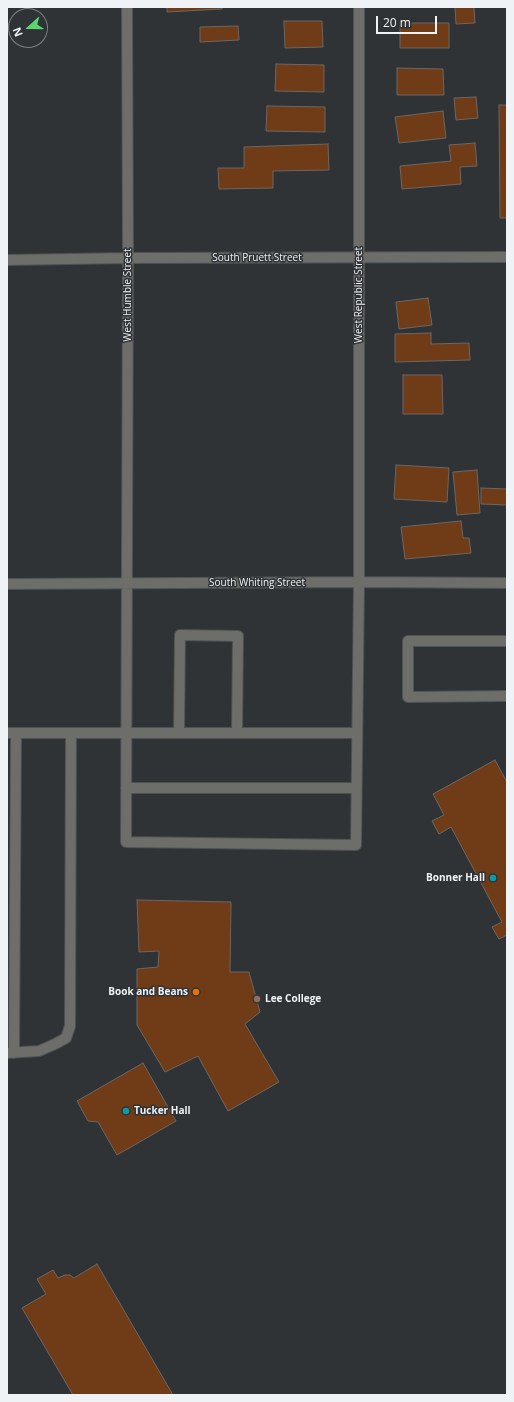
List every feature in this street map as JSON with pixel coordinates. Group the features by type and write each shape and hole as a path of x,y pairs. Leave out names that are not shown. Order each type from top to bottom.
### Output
{"street":[{"name":"West Humble Street","path":"127,7 128,258 126,842 356,845 356,788"},
{"name":"West Republic Street","path":"356,788 359,582 359,7"},
{"name":"South Pruett Street","path":"7,260 128,258 507,257"},
{"name":"South Whiting Street","path":"7,584 359,582 507,583"},
{"path":"179,733 180,635 238,636 237,733"},
{"path":"507,641 408,641 408,697 507,696"},
{"path":"71,733 70,1026 66,1038 55,1044 39,1051 10,1053 11,733 71,733 126,733 179,733 237,733 357,733"},
{"path":"126,788 356,788"}],"building":[{"path":"167,7 222,7 222,9 167,12"},
{"path":"455,7 474,7 475,23 456,24"},
{"path":"284,21 322,21 323,47 285,48"},
{"path":"400,23 449,23 449,48 400,48"},
{"path":"238,26 239,40 200,42 200,27"},
{"path":"276,64 324,65 324,92 275,91"},
{"path":"397,68 443,69 444,95 397,95"},
{"path":"476,97 478,118 456,120 454,98"},
{"path":"499,105 507,105 507,218 500,218"},
{"path":"267,106 325,107 325,132 266,131"},
{"path":"443,111 446,138 399,143 395,117"},
{"path":"475,143 477,166 460,167 461,184 402,189 400,166 451,161 449,145"},
{"path":"328,144 329,170 273,171 273,188 219,189 218,168 244,168 244,147"},
{"path":"428,298 432,325 399,329 396,302"},
{"path":"431,333 431,344 469,343 470,360 395,362 395,334"},
{"path":"403,375 442,375 443,414 403,414"},
{"path":"396,465 449,468 447,502 394,499"},
{"path":"477,470 480,513 457,515 453,472"},
{"path":"481,488 507,489 507,505 481,504"},
{"path":"461,521 463,538 469,538 471,553 405,559 401,527"},
{"name":"Bonner Hall","path":"495,760 507,782 507,935 499,939 492,927 502,922 451,827 439,834 432,821 444,815 433,794"},
{"name":"Book and Beans","path":"137,900 231,902 230,972 249,972 260,1012 245,1024 279,1082 228,1111 198,1056 165,1072 137,1025 137,969 158,967 159,951 139,952"},
{"name":"Tucker Hall","path":"143,1063 176,1121 117,1155 98,1122 88,1121 77,1101"},
{"path":"97,1264 173,1395 73,1395 22,1308 46,1294 37,1279 53,1270 58,1278 65,1275 70,1275 74,1278"}],"place":[{"name":"Bonner Hall","path":"493,878"},
{"name":"Book and Beans","path":"196,992"},
{"name":"Lee College","path":"257,999"},
{"name":"Tucker Hall","path":"126,1111"}]}
